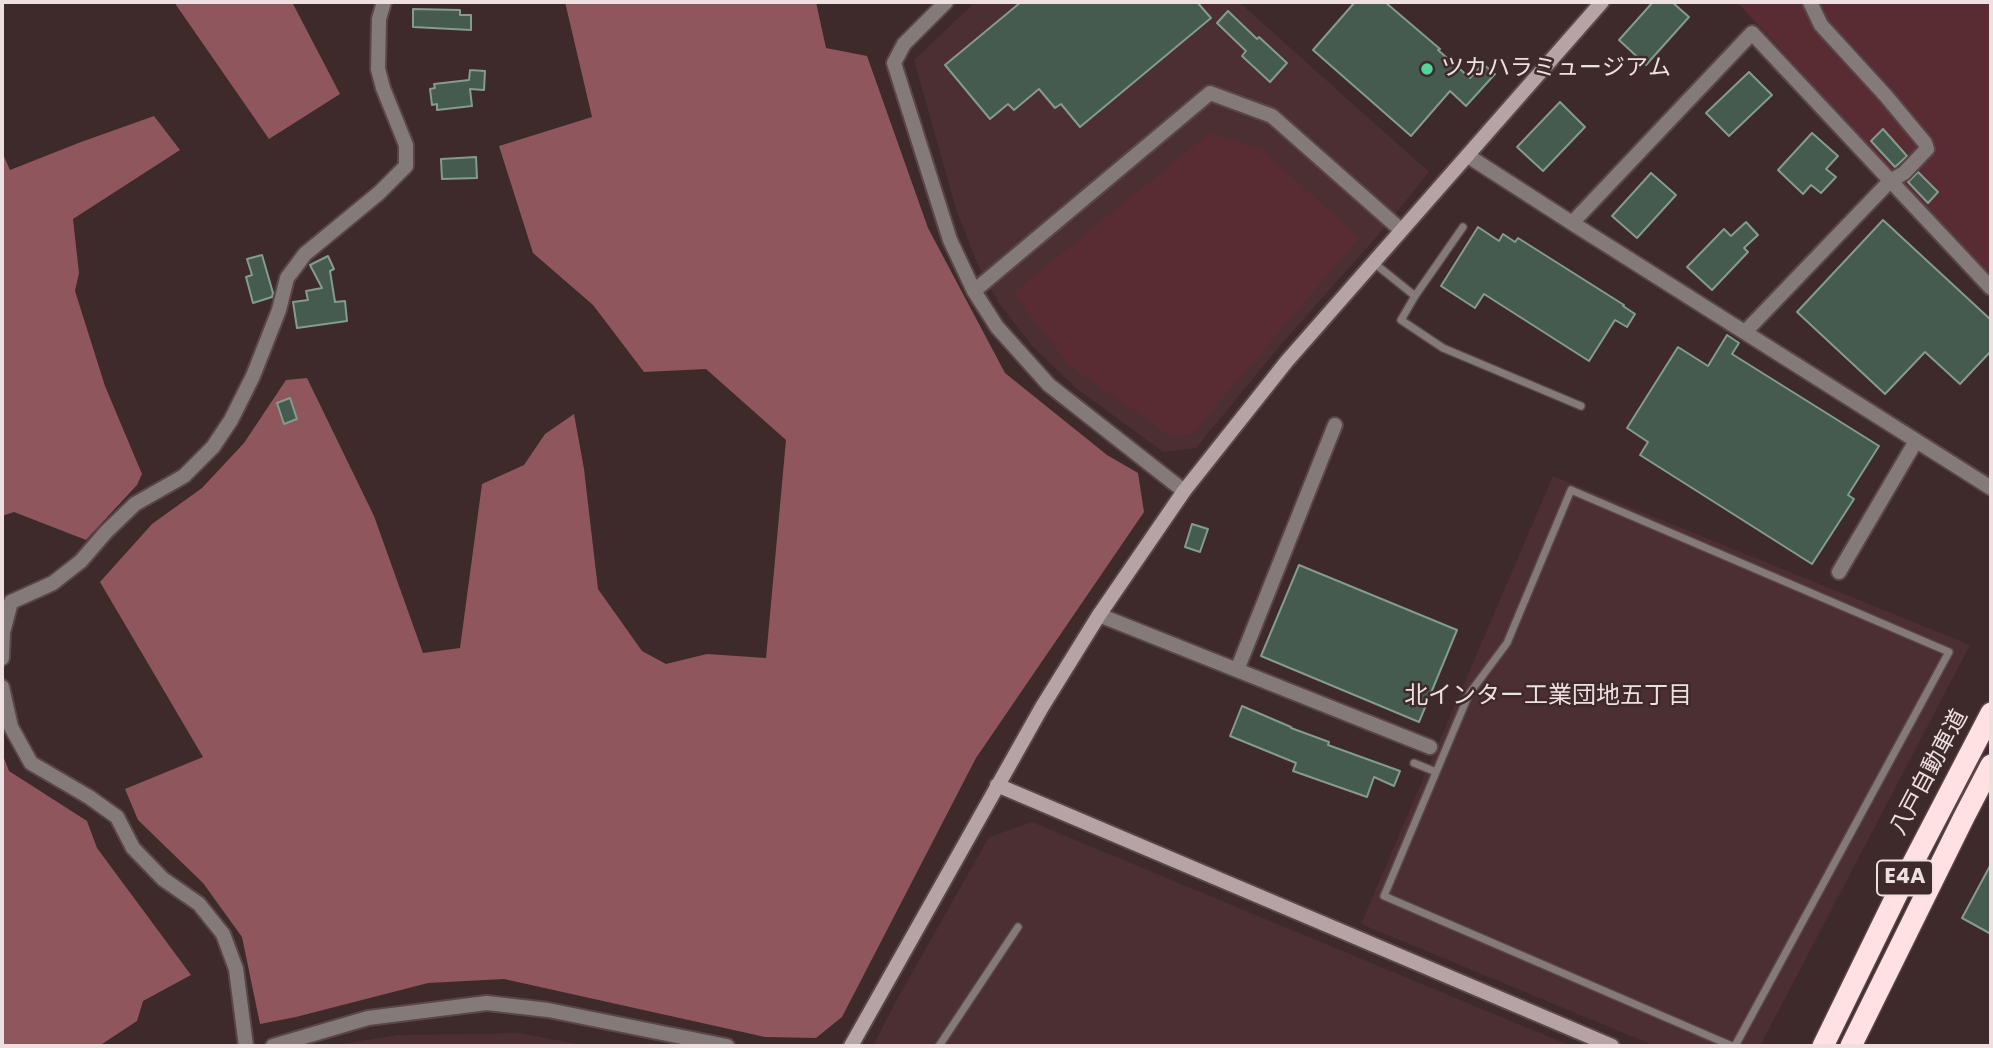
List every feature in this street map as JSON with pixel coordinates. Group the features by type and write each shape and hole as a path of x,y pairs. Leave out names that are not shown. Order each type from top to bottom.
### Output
{"highway":[{"name":"八戸自動車道","path":"1823,1046 1903,881 1991,713"},
{"name":"E4A","path":"1852,1045 1991,765"},
{"path":"1852,1045 1927,925 1991,796"}],"street":[{"path":"2,658 3,632 11,602 53,583 81,561 135,504 184,476 213,447 231,420 253,376 279,310 288,278 304,254 379,193 406,166 406,145 378,69 379,19 384,2"},
{"path":"946,2 904,44 894,63 950,240 974,291 997,327 1049,385 1184,491"},
{"path":"851,1046 1042,707 1099,615 1184,491 1287,361 1602,2"},
{"path":"1745,332 1890,181 1905,173 1927,149 1925,143 1821,25 1810,2"},
{"path":"1572,223 1752,33 1991,288"},
{"path":"974,291 1210,93 1272,116 1401,230"},
{"path":"1468,156 1991,488"},
{"path":"1237,670 1335,425"},
{"path":"1839,572 1916,441"},
{"path":"1099,615 1430,747"},
{"path":"2,687 11,727 31,763 117,817 133,848 163,879 199,904 223,934 236,970 246,1046"},
{"path":"998,785 1612,1046"},
{"path":"273,1046 368,1018 487,1003 548,1010 727,1046"}],"lane":[{"path":"1463,226 1401,320 1443,348 1581,406"},
{"path":"1374,263 1415,296"},
{"path":"1571,490 1949,652 1733,1046 1384,896 1436,772 1469,694 1507,643 1571,490"},
{"path":"1414,763 1436,772"},
{"path":"939,1046 1018,927"}],"shaded area":[{"path":"174,2 292,2 340,94 269,139"},
{"path":"565,2 816,2 826,48 867,56 928,228 1005,373 1107,455 1138,473 1144,512 976,758 842,1017 816,1038 765,1037 504,979 428,983 260,1024 242,937 203,883 138,820 125,789 203,757 100,582 152,524 202,488 244,443 286,380 307,378 374,516 423,653 460,648 482,484 524,465 545,434 574,414 584,469 598,589 642,651 666,664 707,654 766,658 786,440 706,369 644,372 593,305 533,253 499,146 592,117"},
{"path":"975,2 1239,2 1429,172 1196,448 1163,452 1076,388 1034,348 998,302 977,263 956,209 914,60"},
{"path":"1737,2 1991,2 1991,276 1864,141"},
{"path":"154,116 180,150 73,219 79,273 75,291 105,386 142,474 137,485 86,540 14,512 2,516 2,152 10,170"},
{"path":"1210,133 1261,149 1359,238 1192,434 1170,436 1070,366 1013,293"},
{"path":"1553,476 1970,645 1760,1046 1655,1046 1361,924"},
{"path":"2,753 9,771 87,821 97,848 191,975 143,1001 137,1021 99,1046 2,1046"},
{"path":"1032,822 1571,1046 873,1046 989,837"},
{"path":"519,1033 588,1046 328,1046 398,1035"}],"building":[{"path":"1021,2 1197,2 1211,18 1080,127 1061,104 1055,108 1039,89 1014,110 1008,104 990,119 945,65"},
{"name":"ツカハラミュージアム","path":"1355,2 1385,2 1470,78 1483,64 1495,74 1466,106 1450,91 1411,136 1313,50"},
{"path":"1653,2 1672,2 1689,17 1646,65 1619,40"},
{"path":"413,9 460,10 460,15 471,15 471,30 413,27"},
{"path":"1228,11 1287,63 1270,82 1242,56 1246,51 1217,23"},
{"path":"470,70 485,71 484,90 470,89 472,106 437,110 437,104 432,105 430,89 435,88 434,84 469,80"},
{"path":"1749,72 1772,95 1729,136 1706,113"},
{"path":"1560,102 1585,127 1543,171 1517,147"},
{"path":"1883,129 1907,156 1895,167 1871,141"},
{"path":"1812,133 1838,156 1826,169 1836,177 1821,193 1811,185 1803,194 1778,170"},
{"path":"476,157 477,178 442,179 441,159"},
{"path":"1918,172 1938,192 1928,203 1908,182"},
{"path":"1651,173 1676,195 1637,238 1612,216"},
{"path":"1883,220 1991,320 1991,351 1960,384 1925,352 1885,394 1797,312"},
{"path":"1746,222 1758,235 1744,248 1748,252 1712,290 1687,267 1724,229 1731,236"},
{"path":"1478,227 1499,241 1503,234 1515,242 1518,238 1635,314 1627,327 1615,320 1589,361 1484,294 1475,308 1441,286"},
{"path":"262,255 273,293 272,297 253,303 246,277 252,275 247,259"},
{"path":"328,256 334,269 330,271 335,302 345,301 347,321 297,328 293,302 308,300 306,291 322,288 310,265"},
{"path":"1727,335 1739,343 1732,354 1879,446 1848,495 1854,499 1812,564 1640,455 1648,442 1627,428 1678,347 1708,366"},
{"path":"290,398 297,419 284,424 277,403"},
{"path":"1192,524 1208,529 1200,552 1185,547"},
{"path":"1299,565 1457,630 1419,722 1261,656"},
{"path":"1242,706 1329,742 1328,745 1400,771 1394,786 1374,777 1367,797 1293,771 1296,763 1230,736"},
{"path":"1991,864 1991,934 1962,918"}],"place":[{"name":"ツカハラミュージアム","path":"1427,69"}],"district":[{"name":"北インター工業団地五丁目","path":"1548,697"}]}
